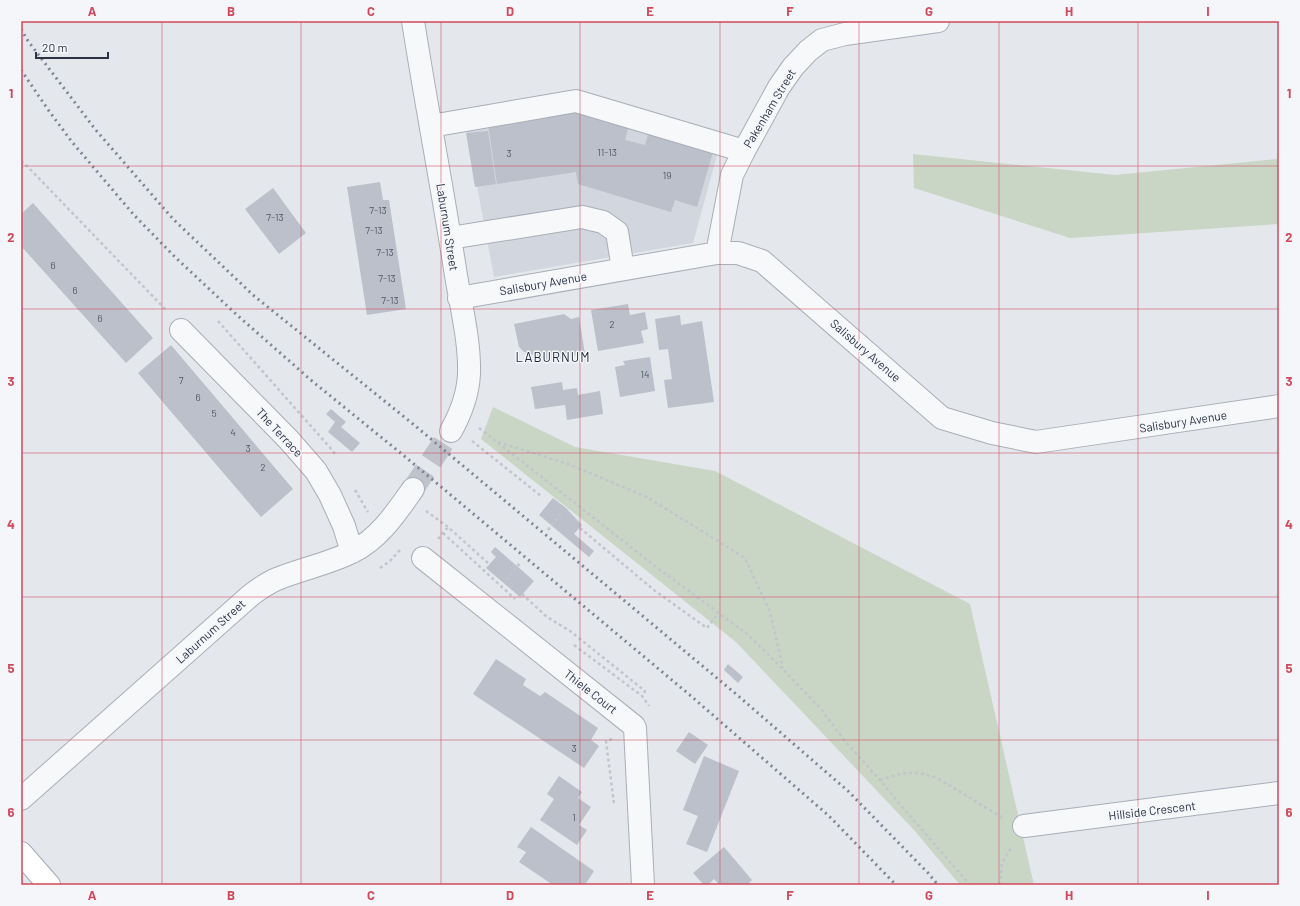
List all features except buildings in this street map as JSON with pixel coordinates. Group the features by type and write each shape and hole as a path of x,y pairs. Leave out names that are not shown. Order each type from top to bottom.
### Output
{"main road":[{"path":"21,853 49,885"}],"street":[{"name":"Laburnum Street","path":"413,21 450,238 469,362 467,392 463,406 451,431"},
{"name":"Pakenham Street","path":"717,253 732,176 744,150 793,66 822,40 845,34 938,21"},
{"path":"430,126 576,101 744,150"},
{"path":"450,238 582,218 603,222 617,232 623,269"},
{"name":"Salisbury Avenue","path":"459,298 717,253 738,253 762,260 942,418 992,434 1036,442 1279,406"},
{"name":"The Terrace","path":"181,330 289,440 316,471 334,502 344,526 352,552"},
{"name":"Laburnum Street","path":"21,799 251,595 277,579 352,552 376,535 390,520 417,498"},
{"name":"Thiele Court","path":"423,558 625,718 635,728 643,885"},
{"name":"Hillside Crescent","path":"1027,826 1279,793"}],"path":[{"path":"21,161 182,327 181,330"},
{"path":"471,440 541,496"},
{"path":"783,668 770,612 745,558 648,497 568,464 496,441 653,564 747,634 783,668 821,709 839,734 970,885"},
{"path":"417,498 488,563"},
{"path":"548,530 562,512"},
{"path":"580,528 654,590 708,628 718,613"},
{"path":"506,580 521,562"},
{"path":"522,594 547,617 570,631 645,691 642,696"},
{"path":"880,780 913,772 925,774 939,779 1020,829 1027,826 1031,832 1017,835 1002,863 1000,885"}],"shaded area":[{"path":"576,97 722,137 693,243 494,277 464,116"}],"green space":[{"path":"913,154 1115,175 1277,159 1279,172 1279,224 1070,238 914,188"},
{"path":"493,407 575,447 715,471 970,604 1034,885 960,885 914,830 736,642 481,439"}],"tunnel":[{"path":"413,489 451,431"}],"railway":[{"path":"21,29 28,41 95,129 173,219 253,295 413,424 736,694 848,791 938,885"},
{"path":"21,70 72,142 134,215 175,257 237,315 312,381 403,455 691,696 829,816 896,885"}],"district":[{"name":"LABURNUM","path":"553,357"}]}
